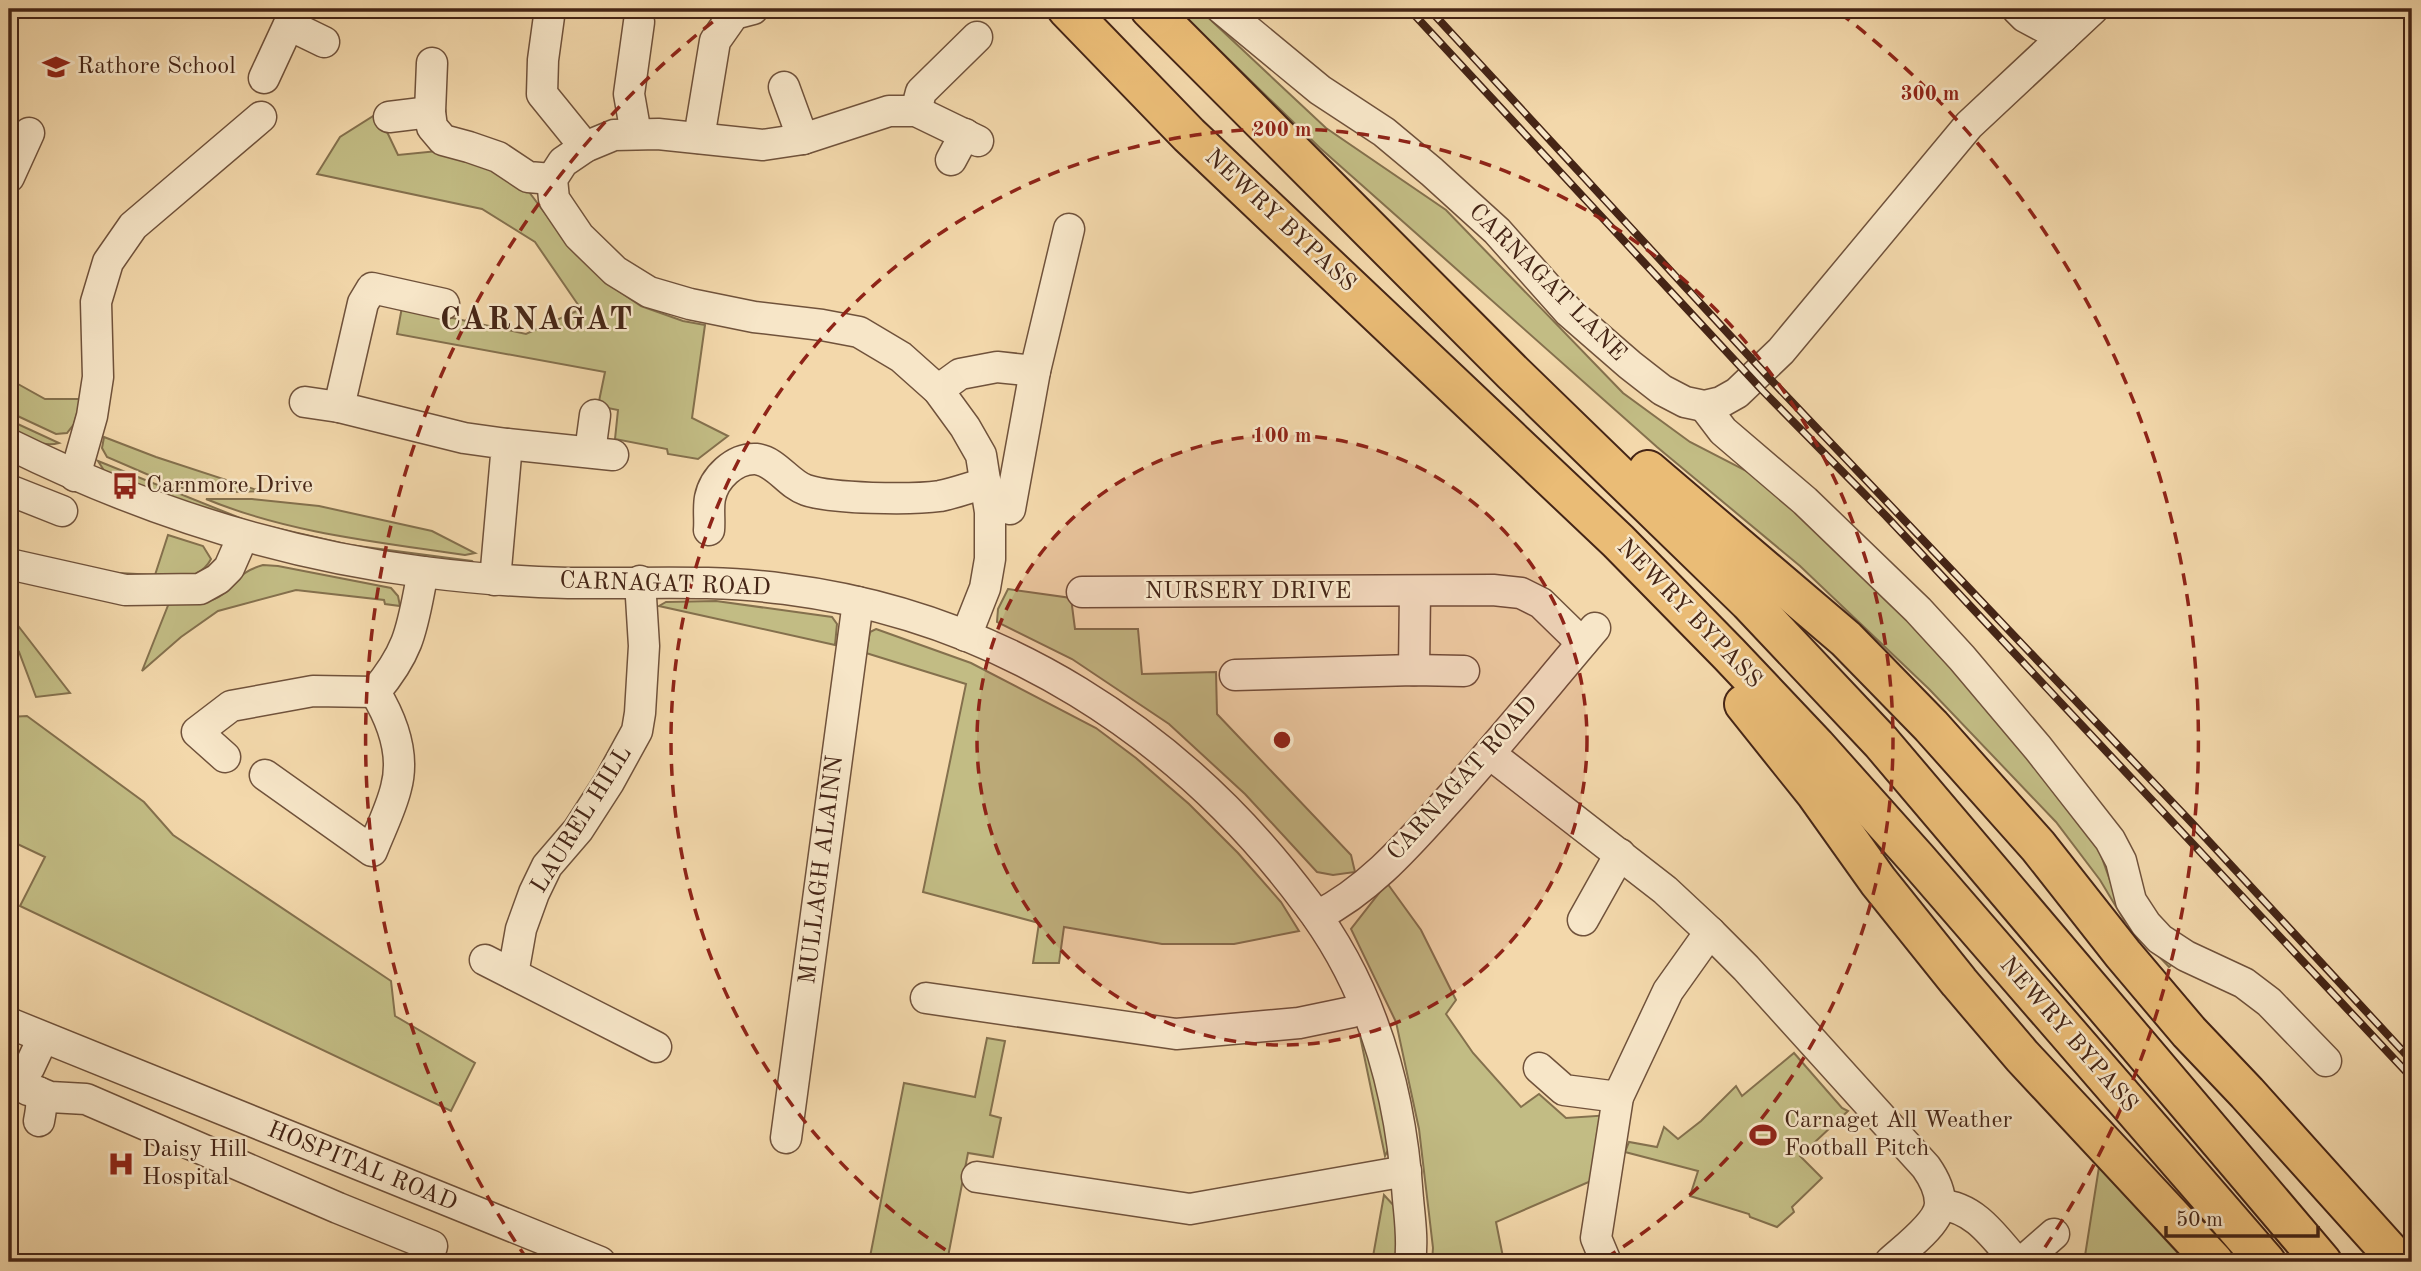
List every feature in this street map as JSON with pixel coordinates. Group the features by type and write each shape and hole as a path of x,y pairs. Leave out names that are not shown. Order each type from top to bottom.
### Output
{"highway":[{"name":"NEWRY BYPASS","path":"1067,9 1189,135 1646,569 1816,747 1917,859 2266,1262"},
{"name":"NEWRY BYPASS","path":"1150,9 1513,373 1749,602 1881,742 2322,1262"},
{"path":"1513,373 1606,436 1640,463 1846,639 1931,726 2038,846 2189,1032 2399,1262"},
{"path":"1566,491 1644,591 1758,720 1878,880 1968,993 2022,1056 2214,1262"}],"street":[{"path":"550,9 543,60 542,94 585,147"},
{"path":"699,138 715,41 734,14 752,9"},
{"name":"CARNAGAT LANE","path":"1222,9 1320,90 1384,132 1433,172 1497,231 1569,312 1630,365 1662,390 1685,402 1704,406"},
{"path":"2017,9 2025,17 2063,37"},
{"path":"2093,9 1969,125 1781,351 1737,393 1721,402 1704,406 1723,431 1805,501 1902,594 1962,658 2038,748 2109,840 2121,861 2132,901 2146,924 2160,939 2186,956 2244,983 2269,1002 2326,1061"},
{"path":"264,78 293,17 324,42"},
{"path":"636,134 629,94 639,22"},
{"path":"916,111 921,92 977,37"},
{"path":"432,63 432,127 443,140 498,157 528,177 552,179"},
{"path":"784,88 803,139"},
{"path":"390,117 430,111"},
{"path":"965,145 916,111 890,111 803,139 763,145 658,134 614,135 585,147 563,162 552,179 554,199 579,236 615,271 649,292 690,304 741,314 859,332 901,357 938,390 965,427 981,455 990,512 990,559 985,588 967,636"},
{"path":"75,476 92,416 98,377 96,302 108,262 133,226 261,117"},
{"path":"9,177 29,133"},
{"path":"1010,509 1035,371 1069,229"},
{"path":"339,407 363,303 372,288 444,304"},
{"path":"938,390 960,374 997,367 1035,371"},
{"path":"305,402 339,407 464,438 601,454 595,415"},
{"name":"CARNAGAT ROAD","path":"9,444 75,476 160,508 243,536 333,557 423,572 495,580 569,583 707,582 787,589 890,610 1010,654 1091,698 1168,753 1222,802 1287,875 1341,954 1385,1056 1399,1113 1412,1249 1410,1262"},
{"path":"495,580 507,444"},
{"path":"709,530 710,496 721,474 739,463 756,459 771,465 805,490 844,496 939,496 986,483"},
{"path":"9,490 62,511"},
{"path":"9,564 125,590 200,589 218,579 229,568 243,536"},
{"path":"375,692 403,653 413,628 423,572"},
{"name":"LAUREL HILL","path":"513,974 521,929 542,875 597,801 637,731 644,646 640,582"},
{"name":"NURSERY DRIVE","path":"1082,592 1493,590 1521,593 1589,635"},
{"path":"1414,670 1415,592"},
{"name":"MULLAGH ALAINN","path":"786,1138 858,603"},
{"name":"CARNAGAT ROAD","path":"1317,916 1370,882 1414,838 1490,754 1589,635"},
{"path":"1235,675 1464,671"},
{"path":"225,757 197,732 231,706 313,691 375,692"},
{"path":"265,775 372,851 397,786 398,749 388,714 375,692"},
{"path":"1490,754 1665,890 1710,932 1917,1155 1936,1184 1941,1205 1933,1222 1890,1262"},
{"path":"1583,920 1620,855"},
{"path":"1606,1262 1596,1238 1618,1097 1668,991 1710,932"},
{"path":"485,960 513,974 604,1036 656,1047"},
{"path":"926,998 1176,1034 1299,1023 1352,1012 1365,1006"},
{"path":"27,1031 13,1068 22,1090 50,1097 86,1099 432,1246 427,1262"},
{"name":"HOSPITAL ROAD","path":"27,1031 600,1262"},
{"path":"1539,1069 1564,1090 1618,1097"},
{"path":"977,1177 1190,1209 1406,1171"},
{"path":"1941,1205 1953,1206 1976,1217 2016,1262"},
{"path":"2022,1262 2054,1234"}],"shaded area":[{"path":"1177,9 1199,9 1326,128 1446,210 1623,393 1690,442 1781,489 1895,597 2093,833 2112,886 2177,961 2169,967 2124,920 2100,880 2056,822 1929,689 1800,566 1657,447 1320,148"},
{"path":"378,113 398,155 458,149 511,168 569,245 607,283 641,306 683,321 705,325 692,418 728,436 698,459 668,454 667,449 615,439 618,410 598,406 605,372 397,334 402,307 526,334 581,309 535,242 482,209 317,174 340,137"},
{"path":"9,379 45,399 81,399 74,424 67,433 56,434 9,412"},
{"path":"9,420 59,443 39,443 27,438 9,429"},
{"path":"104,437 260,491 197,493 165,482 107,457 102,448"},
{"path":"98,461 250,522 350,545 474,563 448,563 340,546 233,521 105,472"},
{"path":"206,499 252,499 319,506 432,531 475,553 465,555 334,535 237,511"},
{"path":"168,535 203,546 211,559 203,570 191,576 161,580 101,572 155,575"},
{"path":"263,565 391,588 398,596 400,606 385,604 384,600 296,590 218,611 181,637 142,671 169,603 197,603 217,598 244,574"},
{"path":"1008,589 1071,598 1075,629 1138,629 1142,674 1216,672 1217,714 1351,855 1355,872 1333,875 1317,872 1245,794 1169,724 1072,659 997,622 998,609"},
{"path":"716,601 832,617 837,624 835,645 659,606 666,602"},
{"path":"9,614 70,693 36,697 19,652 9,657"},
{"path":"876,629 971,663 1096,728 1189,804 1238,853 1281,902 1299,931 1234,944 1162,944 1064,927 1059,963 1033,963 1039,923 923,892 966,684 866,653 870,632"},
{"path":"27,716 144,802 173,835 391,981 395,1016 475,1063 451,1111 20,906 45,857 9,840 9,717"},
{"path":"1387,883 1421,930 1456,1000 1446,1014 1473,1053 1521,1107 1539,1094 1566,1118 1611,1115 1598,1178 1496,1222 1504,1262 1432,1262 1433,1248 1419,1129 1396,1022 1351,929"},
{"path":"1360,1036 1367,1043 1390,1146 1385,1156"},
{"path":"987,1038 1005,1041 990,1115 1001,1118 993,1157 968,1153 947,1262 869,1262 904,1083 975,1097"},
{"path":"1794,1053 1842,1108 1848,1111 1800,1156 1822,1178 1792,1207 1794,1212 1777,1227 1750,1217 1749,1214 1690,1196 1698,1171 1625,1152 1629,1142 1657,1147 1664,1127 1678,1139 1701,1121 1736,1086 1742,1096"},
{"path":"2099,1167 2186,1262 2084,1262"},
{"path":"1384,1195 1396,1208 1399,1262 1372,1262"}],"railway":[{"path":"1409,9 1763,391 1886,516 2412,1078"},
{"path":"1429,9 1772,381 2191,822 2412,1061"}],"place":[{"name":"Rathore School","path":"56,67"},
{"name":"Carnmore Drive","path":"125,486"},
{"name":"Carnaget All Weather Football Pitch","path":"1763,1135"},
{"name":"Daisy Hill Hospital","path":"121,1164"}],"district":[{"name":"CARNAGAT","path":"537,321"}]}
